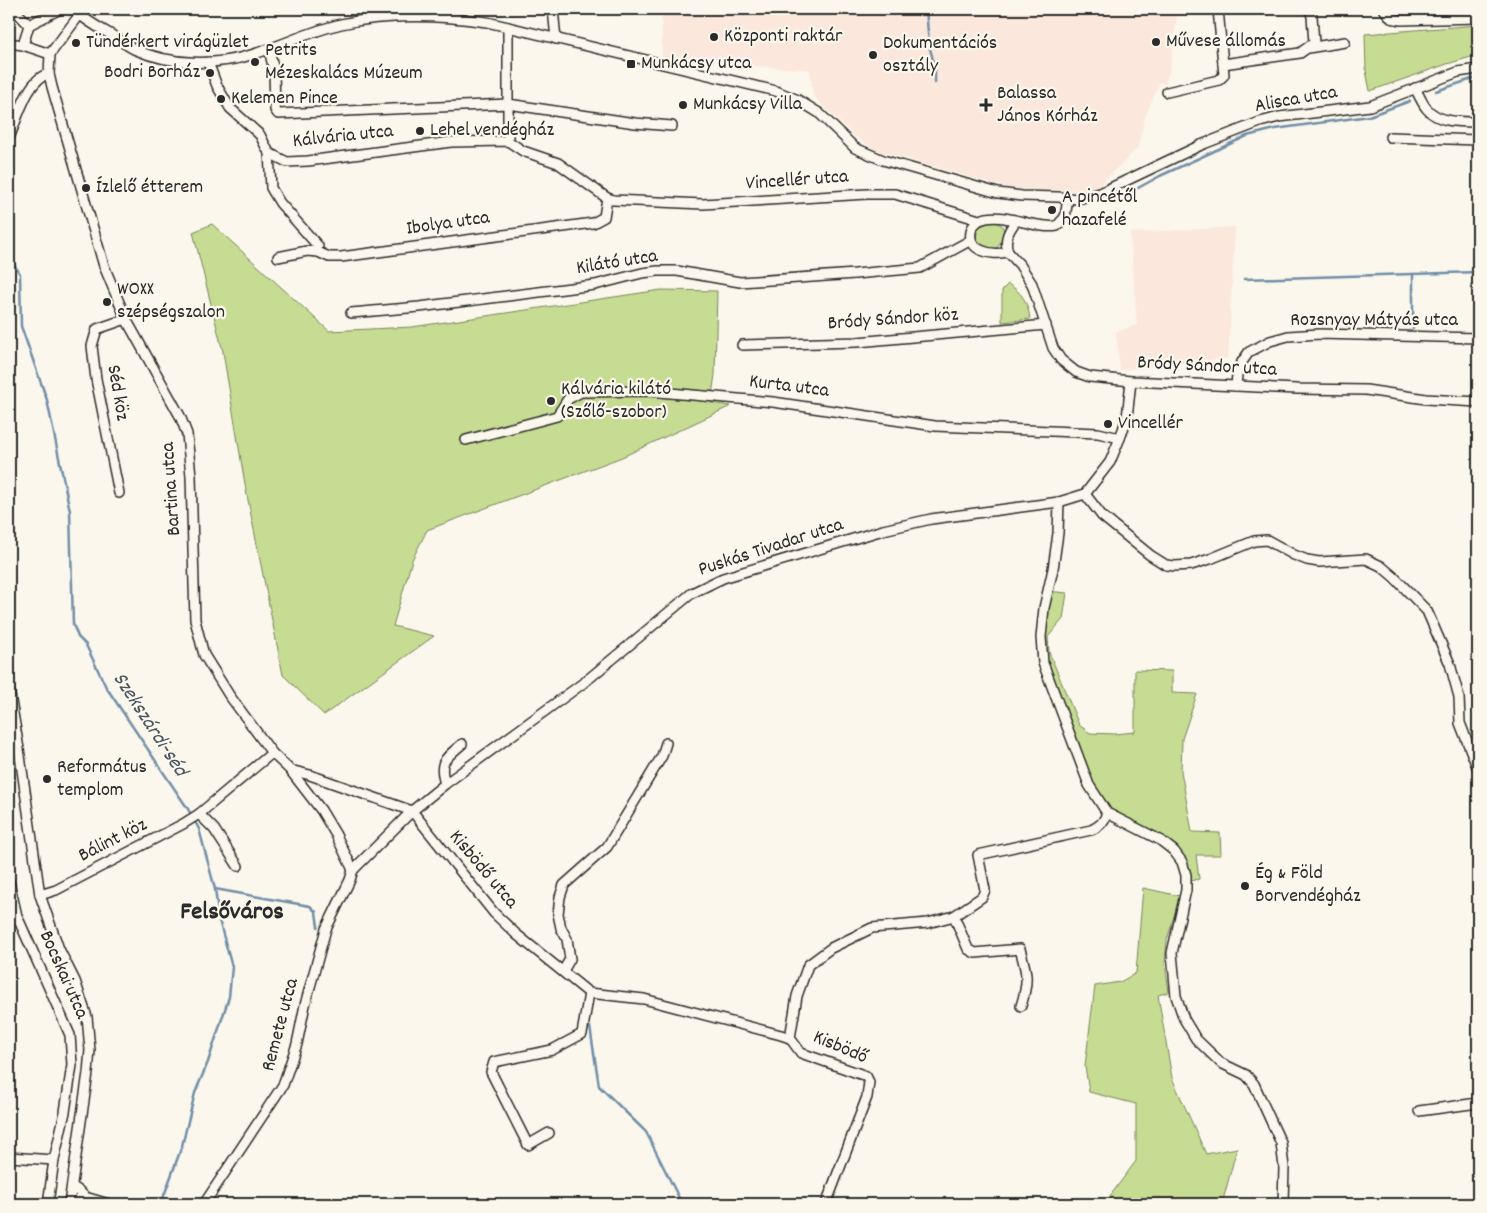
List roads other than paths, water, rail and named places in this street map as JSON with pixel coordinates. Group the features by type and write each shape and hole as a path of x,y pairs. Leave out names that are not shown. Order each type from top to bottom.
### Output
{"street":[{"path":"14,9 29,25"},
{"path":"23,45 29,25 60,9"},
{"path":"553,9 556,39"},
{"path":"1167,92 1219,80 1224,75 1218,9"},
{"path":"1223,64 1300,53 1308,48 1314,42 1312,16 1309,9"},
{"path":"9,44 23,45 50,54 79,11"},
{"name":"Alisca utca","path":"79,11 137,50 182,62 208,62 249,56 339,24 386,17 448,17 508,27 776,91 798,100 819,113 855,148 884,160 998,192 1022,196 1058,196 1068,199 1078,199 1100,193 1201,145 1260,122 1370,106 1458,72 1478,69"},
{"path":"1386,11 1391,18 1401,20 1478,18"},
{"path":"508,27 508,141 522,151 558,163 610,199"},
{"path":"1308,48 1345,42"},
{"path":"268,49 274,70 275,110 278,114 508,104 636,123 672,126"},
{"name":"Bartina utca","path":"50,54 49,74 70,155 104,266 126,319 180,416 186,434 191,476 195,620 204,655 229,695 272,753 290,770 321,810 353,870"},
{"path":"208,62 217,86 230,108 260,136 269,153 271,188 280,203 318,246"},
{"path":"9,138 33,83 44,74 49,74"},
{"path":"1415,88 1425,108 1433,115 1441,119 1478,122"},
{"path":"1390,137 1478,140"},
{"name":"Kálvária utca","path":"269,153 287,162 451,142 508,141"},
{"name":"Vincellér utca","path":"610,199 703,204 895,194 979,220 992,218 1044,227 1057,226 1065,216 1068,199"},
{"name":"Ibolya utca","path":"278,256 307,251 318,252 329,257 341,257 593,223 604,217 610,199"},
{"path":"979,220 973,226 971,240 978,249 998,255 1008,252 1006,246 1007,237 1010,228 1016,221"},
{"name":"Kilátó utca","path":"351,312 419,307 595,285 642,273 658,271 677,272 740,282 920,268 971,240"},
{"name":"Bródy Sándor utca","path":"1008,252 1020,265 1032,284 1053,348 1061,360 1076,372 1090,377 1236,386 1366,390 1426,399 1478,402"},
{"name":"Séd köz","path":"119,493 96,379 92,346 96,329 126,319"},
{"name":"Bródy Sándor köz","path":"742,345 858,342 1046,325"},
{"name":"Rozsnyay Mátyás utca","path":"1236,386 1237,375 1242,362 1249,352 1270,341 1288,336 1319,334 1478,338"},
{"path":"1132,381 1127,418 1120,438 1110,462 1085,494 1102,516 1142,549 1166,565 1191,565 1254,541 1267,540 1307,560 1319,562 1366,559 1381,566 1394,576 1427,611 1450,664 1459,697 1460,723 1478,769"},
{"name":"Kurta utca","path":"466,440 557,416 568,399 581,392 647,391 773,402 935,426 1098,434 1120,438"},
{"name":"Puskás Tivadar utca","path":"353,870 412,811 445,784 586,681 692,593 723,578 883,530 931,519 1059,502 1085,494"},
{"path":"1059,502 1058,533 1053,569 1044,608 1041,637 1043,663 1088,785 1107,814 1160,840 1174,850 1182,862 1186,875 1186,890 1172,953 1176,996 1184,1019 1196,1039 1208,1052 1221,1062 1246,1075 1254,1084 1281,1143 1284,1167 1283,1204"},
{"path":"9,689 40,895 59,948 75,981 87,1017 89,1058 73,1187 69,1204"},
{"path":"563,971 570,959 567,939 561,928 558,914 564,885 574,874 607,847 662,756 666,743"},
{"path":"445,784 441,770 443,762 462,744"},
{"name":"Bálint köz","path":"40,895 56,890 183,824 199,814 272,753"},
{"path":"290,770 310,775 412,811"},
{"name":"Kisbödő utca","path":"412,811 494,913 516,934 589,993"},
{"path":"199,814 214,829 238,866"},
{"path":"790,1038 797,996 808,965 816,958 831,948 872,928 928,923 954,916 982,897 985,890 978,855 1091,830 1099,826 1107,814"},
{"name":"Remete utca","path":"204,1204 283,1085 297,1044 307,997 326,929 353,870"},
{"name":"Bocskai utca","path":"9,881 17,916 70,1035 72,1065 65,1112 54,1160 48,1204"},
{"path":"954,916 968,949 975,953 1020,948 1028,974 1026,992 1021,1006"},
{"path":"549,1133 528,1145 491,1072 494,1062 552,1050 582,1034 589,993"},
{"name":"Kisbödő","path":"589,993 644,999 790,1038 801,1052 866,1076 869,1082 867,1097 826,1204"},
{"path":"1419,1111 1478,1103"},
{"path":"9,1157 54,1160"},
{"path":"73,1187 80,1190 85,1197"},
{"path":"76,1204 79,1199 85,1197 109,1204"}],"waterway":[{"path":"926,9 929,45 935,67 935,83"},
{"path":"1436,91 1478,77"},
{"path":"1114,201 1160,176 1247,136 1275,129 1369,116 1410,101"},
{"name":"Szekszárdi-séd","path":"9,256 20,274 21,326 47,400 70,511 73,624 78,637 86,645 106,687 188,809 199,829 215,889 219,920 232,967 229,997 208,1062 195,1093 182,1146 161,1204"},
{"path":"1244,279 1478,272"},
{"path":"1413,274 1413,328"},
{"path":"215,889 310,906 316,912 318,927"},
{"path":"590,1027 599,1086 646,1132 682,1204"}],"place":[{"name":"Központi raktár","path":"714,37"},
{"name":"Művese állomás","path":"1156,42"},
{"name":"Tündérkert virágüzlet","path":"76,43"},
{"name":"Dokumentációs osztály","path":"873,55"},
{"name":"Petrits Mézeskalács Múzeum","path":"255,62"},
{"name":"Munkácsy utca","path":"631,64"},
{"name":"Bodri Borház","path":"210,73"},
{"name":"Kelemen Pince","path":"221,99"},
{"name":"Munkácsy Villa","path":"683,105"},
{"name":"Balassa János Kórház","path":"986,105"},
{"name":"Lehel vendégház","path":"420,131"},
{"name":"Ízlelő étterem","path":"86,188"},
{"name":"A pincétől hazafelé","path":"1052,210"},
{"name":"WOXX szépségszalon","path":"107,302"},
{"name":"Kálvária kilátó (Szőlő-szobor)","path":"551,401"},
{"name":"Vincellér","path":"1108,424"},
{"name":"Református templom","path":"47,779"},
{"name":"Ég & Föld Borvendégház","path":"1245,886"}],"district":[{"name":"Felsőváros","path":"232,913"}]}
